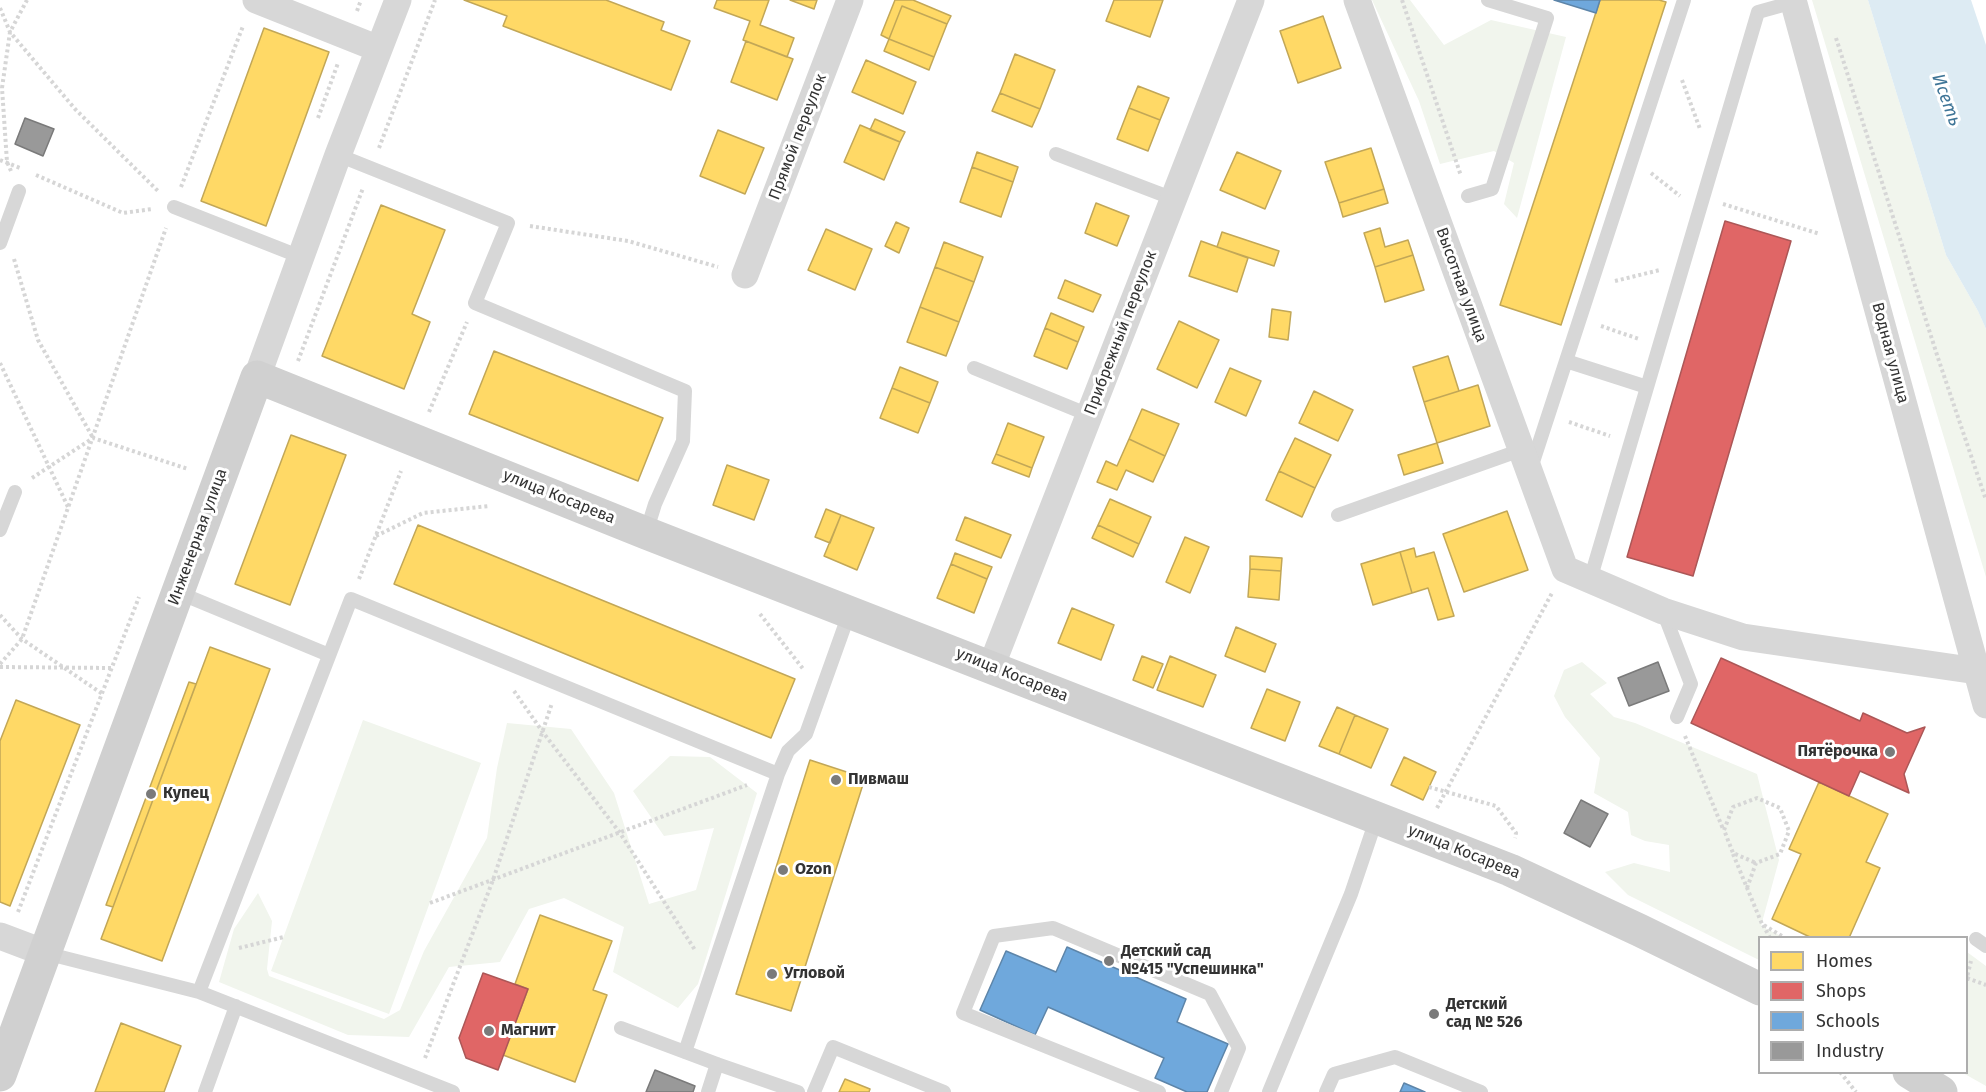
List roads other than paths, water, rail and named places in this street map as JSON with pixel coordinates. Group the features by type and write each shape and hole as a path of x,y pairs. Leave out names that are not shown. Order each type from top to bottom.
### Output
{"street":[{"name":"Инженерная улица","path":"0,1075 338,155 398,0"},
{"name":"Прямой переулок","path":"745,275 850,0"},
{"name":"Прибрежный переулок","path":"991,667 1251,0"},
{"name":"Высотная улица","path":"1357,0 1565,569 1590,580"},
{"name":"Водная улица","path":"1793,1 1986,705"},
{"path":"251,11 379,49"},
{"name":"улица Косарева","path":"257,377 646,533 1510,870 1758,988"},
{"path":"1590,580 1663,611 1743,637 1977,671"},
{"path":"0,936 45,953"},
{"path":"1912,1074 1941,1092"}],"lane":[{"path":"1468,196 1492,189 1547,18 1488,0"},
{"path":"1338,515 1525,461 1548,414 1684,0"},
{"path":"1590,580 1713,165 1757,6 1793,1"},
{"path":"1056,154 1174,199"},
{"path":"338,155 508,223 475,303 685,391 682,441 655,504 646,533"},
{"path":"2,237 19,191"},
{"path":"174,207 301,257"},
{"path":"1566,361 1647,387"},
{"path":"974,368 1089,415"},
{"path":"0,530 15,492"},
{"path":"177,592 329,655"},
{"path":"199,992 351,599 778,774"},
{"path":"685,1052 778,774 788,752 806,734 850,611"},
{"path":"1663,611 1691,684 1677,717"},
{"path":"1269,1092 1351,894 1377,817"},
{"path":"1159,1092 963,1013 994,936 1053,928 1210,994 1239,1048 1221,1092"},
{"path":"45,953 199,992 453,1092"},
{"path":"204,1092 236,1006"},
{"path":"621,1028 798,1092"},
{"path":"814,1092 833,1047 944,1092"},
{"path":"1326,1092 1334,1074 1395,1057 1480,1092"},
{"path":"708,1092 717,1064"}],"water":[{"name":"Исеть","path":"1868,0 1971,0 1986,45 1986,329 1946,255"}],"place":[{"name":"Пятёрочка","path":"1890,752"},
{"name":"Пивмаш","path":"836,780"},
{"name":"Купец","path":"151,794"},
{"name":"Ozon","path":"783,870"},
{"name":"Детский сад №415 \"Успешинка\"","path":"1109,961"},
{"name":"Угловой","path":"772,974"},
{"name":"Детcкий сад № 526","path":"1434,1014"},
{"name":"Магнит","path":"489,1031"}]}
